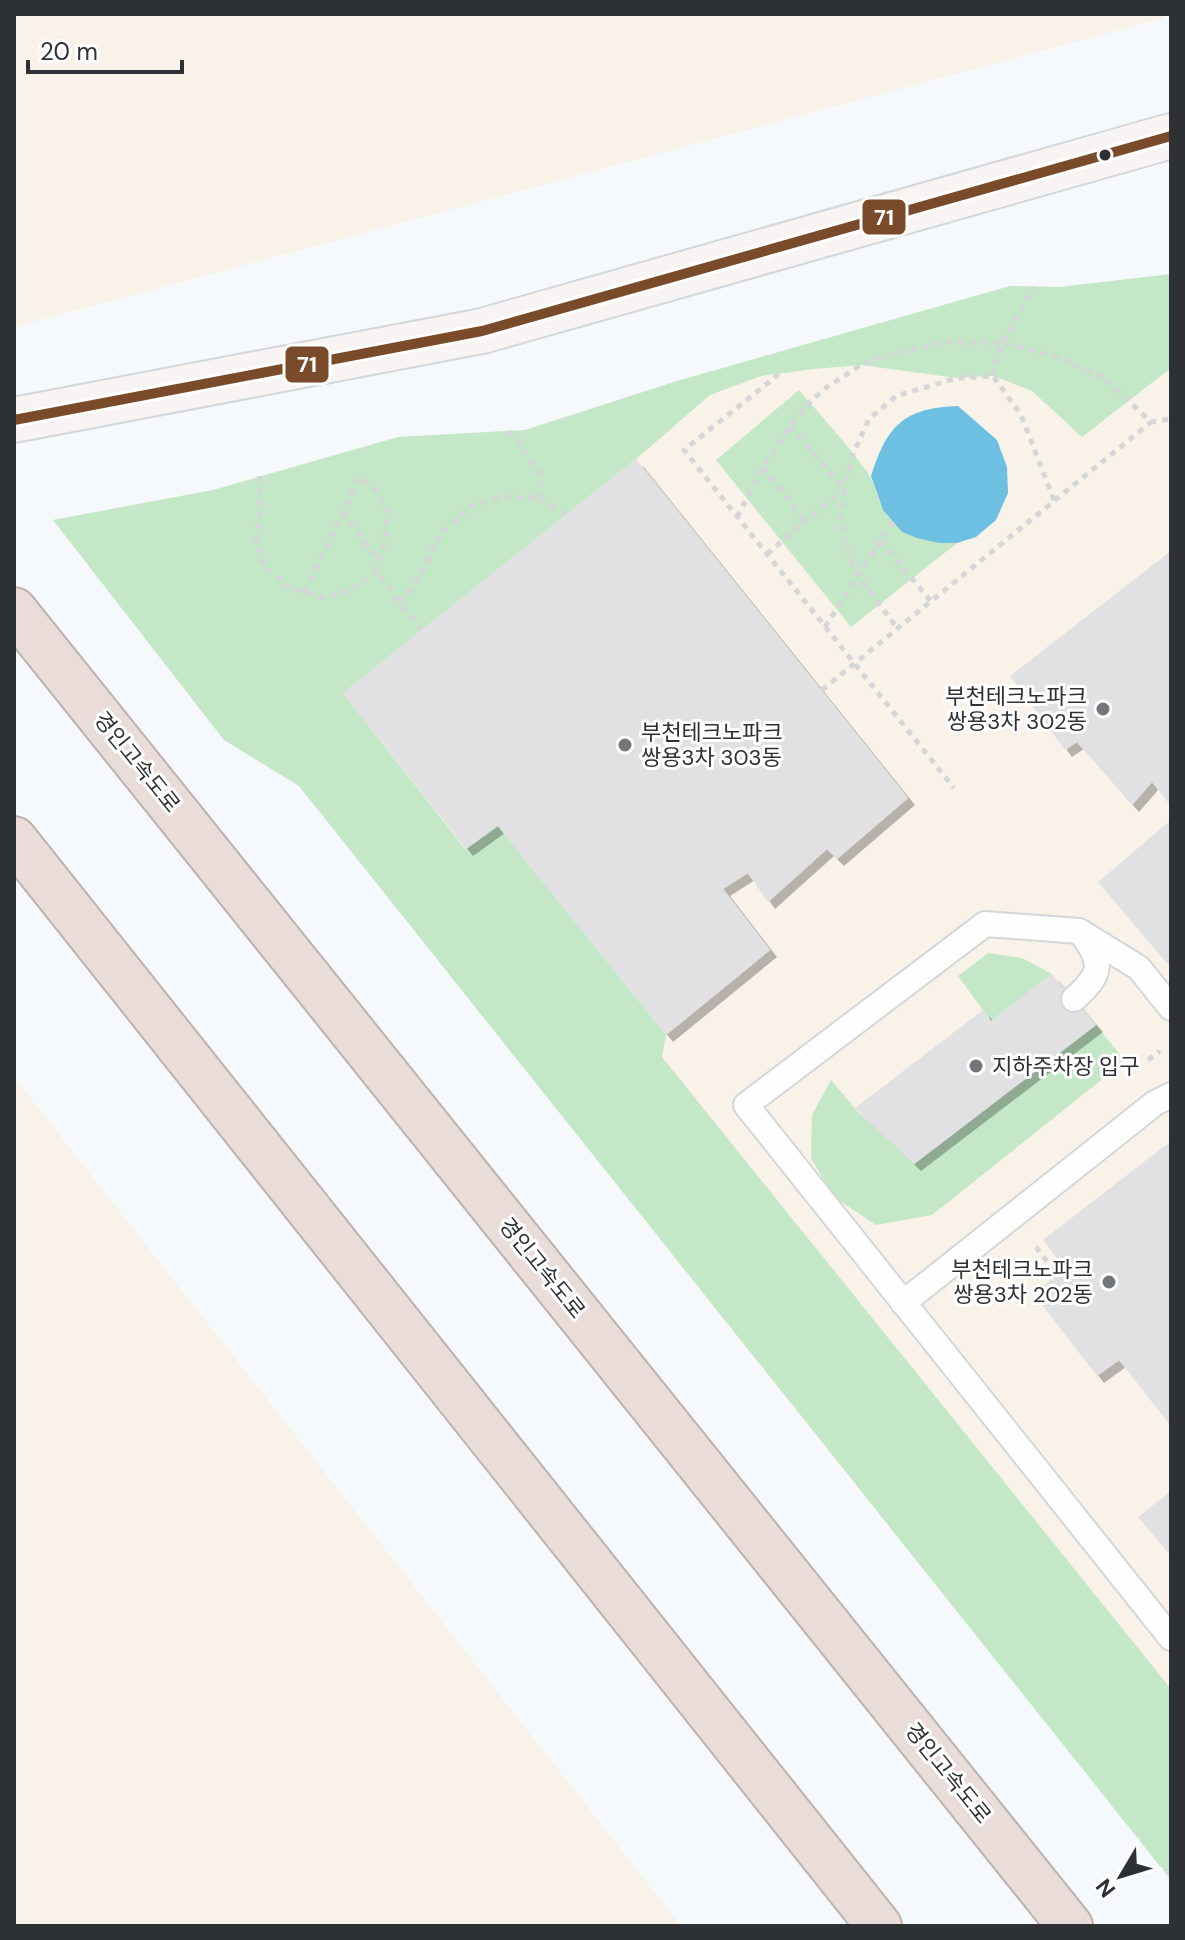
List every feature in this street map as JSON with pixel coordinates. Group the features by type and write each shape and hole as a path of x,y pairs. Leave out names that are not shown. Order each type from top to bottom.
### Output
{"highway":[{"name":"경인고속도로","path":"14,610 1070,1926"},
{"path":"14,839 879,1926"}],"street":[{"path":"14,420 482,331 1171,136"}],"lane":[{"path":"1171,1008 1139,968 1079,931 985,924 746,1105 1171,1638"},
{"path":"1074,999 1096,973 1095,952 1079,931"},
{"path":"903,1303 1155,1103 1171,1095"}],"path":[{"path":"1034,287 1001,343 993,376 1021,415 1054,500"},
{"path":"737,517 763,467 810,402 861,365 894,354 948,342 1001,343 1059,357 1106,379 1151,422"},
{"path":"779,374 684,450 954,788"},
{"path":"897,628 858,575 840,522 853,454 869,419 896,396 957,378 993,376"},
{"path":"822,690 1151,422 1171,419"},
{"path":"790,426 844,489"},
{"path":"509,431 539,471 539,498"},
{"path":"763,467 806,522"},
{"path":"260,476 261,506 256,537 263,566 291,588 322,598 350,591 376,571 388,529 382,500 371,484 359,477 305,592"},
{"path":"767,554 844,489"},
{"path":"399,601 414,587 440,535 471,506 503,497 539,498 565,515"},
{"path":"342,513 379,560"},
{"path":"825,627 893,522"},
{"path":"880,541 931,601"},
{"path":"376,571 421,630"}],"shaded area":[{"path":"14,14 1164,14 1164,18 14,327"},
{"path":"1171,274 1171,1880 299,786 224,740 53,520 213,490 398,437 525,430 677,381 1010,286 1060,287"},
{"path":"14,1077 681,1926 14,1926"}],"green space":[{"path":"1171,274 1171,368 1082,437 1032,391 993,376 957,378 861,365 761,376 710,395 636,459 343,693 465,849 498,826 666,1035 662,1057 1171,1689 1171,1880 299,786 224,740 53,520 213,490 398,437 525,430 677,381 1010,286 1060,287"},
{"path":"799,390 868,473 880,502 894,523 922,539 957,543 851,627 716,460"},
{"path":"988,953 1022,958 1052,974 991,1021 958,976"},
{"path":"1096,1025 1125,1061 932,1215 876,1225 834,1197 811,1158 812,1115 831,1080 859,1113 914,1164"}],"water":[{"path":"958,406 997,440 1007,467 1008,493 996,520 976,537 957,543 939,543 902,532 883,510 871,476 884,444 900,423 924,411"}],"building":[{"name":"부천테크노파크 쌍용3차 303동","path":"636,459 908,798 837,859 827,849 768,902 748,873 723,889 770,950 666,1035 498,826 466,849 343,693"},
{"name":"부천테크노파크 쌍용3차 302동","path":"1171,551 1171,806 1152,782 1132,805 1077,742 1065,750 1010,676"},
{"path":"1171,820 1171,968 1098,882"},
{"name":"지하주차장 입구","path":"1052,974 1096,1025 914,1164 855,1108 983,1010 991,1021"},
{"name":"부천테크노파크 쌍용3차 202동","path":"1171,1141 1171,1426 1119,1360 1097,1376 1033,1293 1065,1269 1043,1240"},
{"path":"1171,1491 1171,1556 1138,1517"}],"transit line":[{"name":"71","path":"14,420 482,331 1171,136"}],"place":[{"name":"부천테크노파크 쌍용3차 302동","path":"1103,709"},
{"name":"부천테크노파크 쌍용3차 303동","path":"625,745"},
{"name":"지하주차장 입구","path":"976,1066"},
{"name":"부천테크노파크 쌍용3차 202동","path":"1109,1282"}]}
